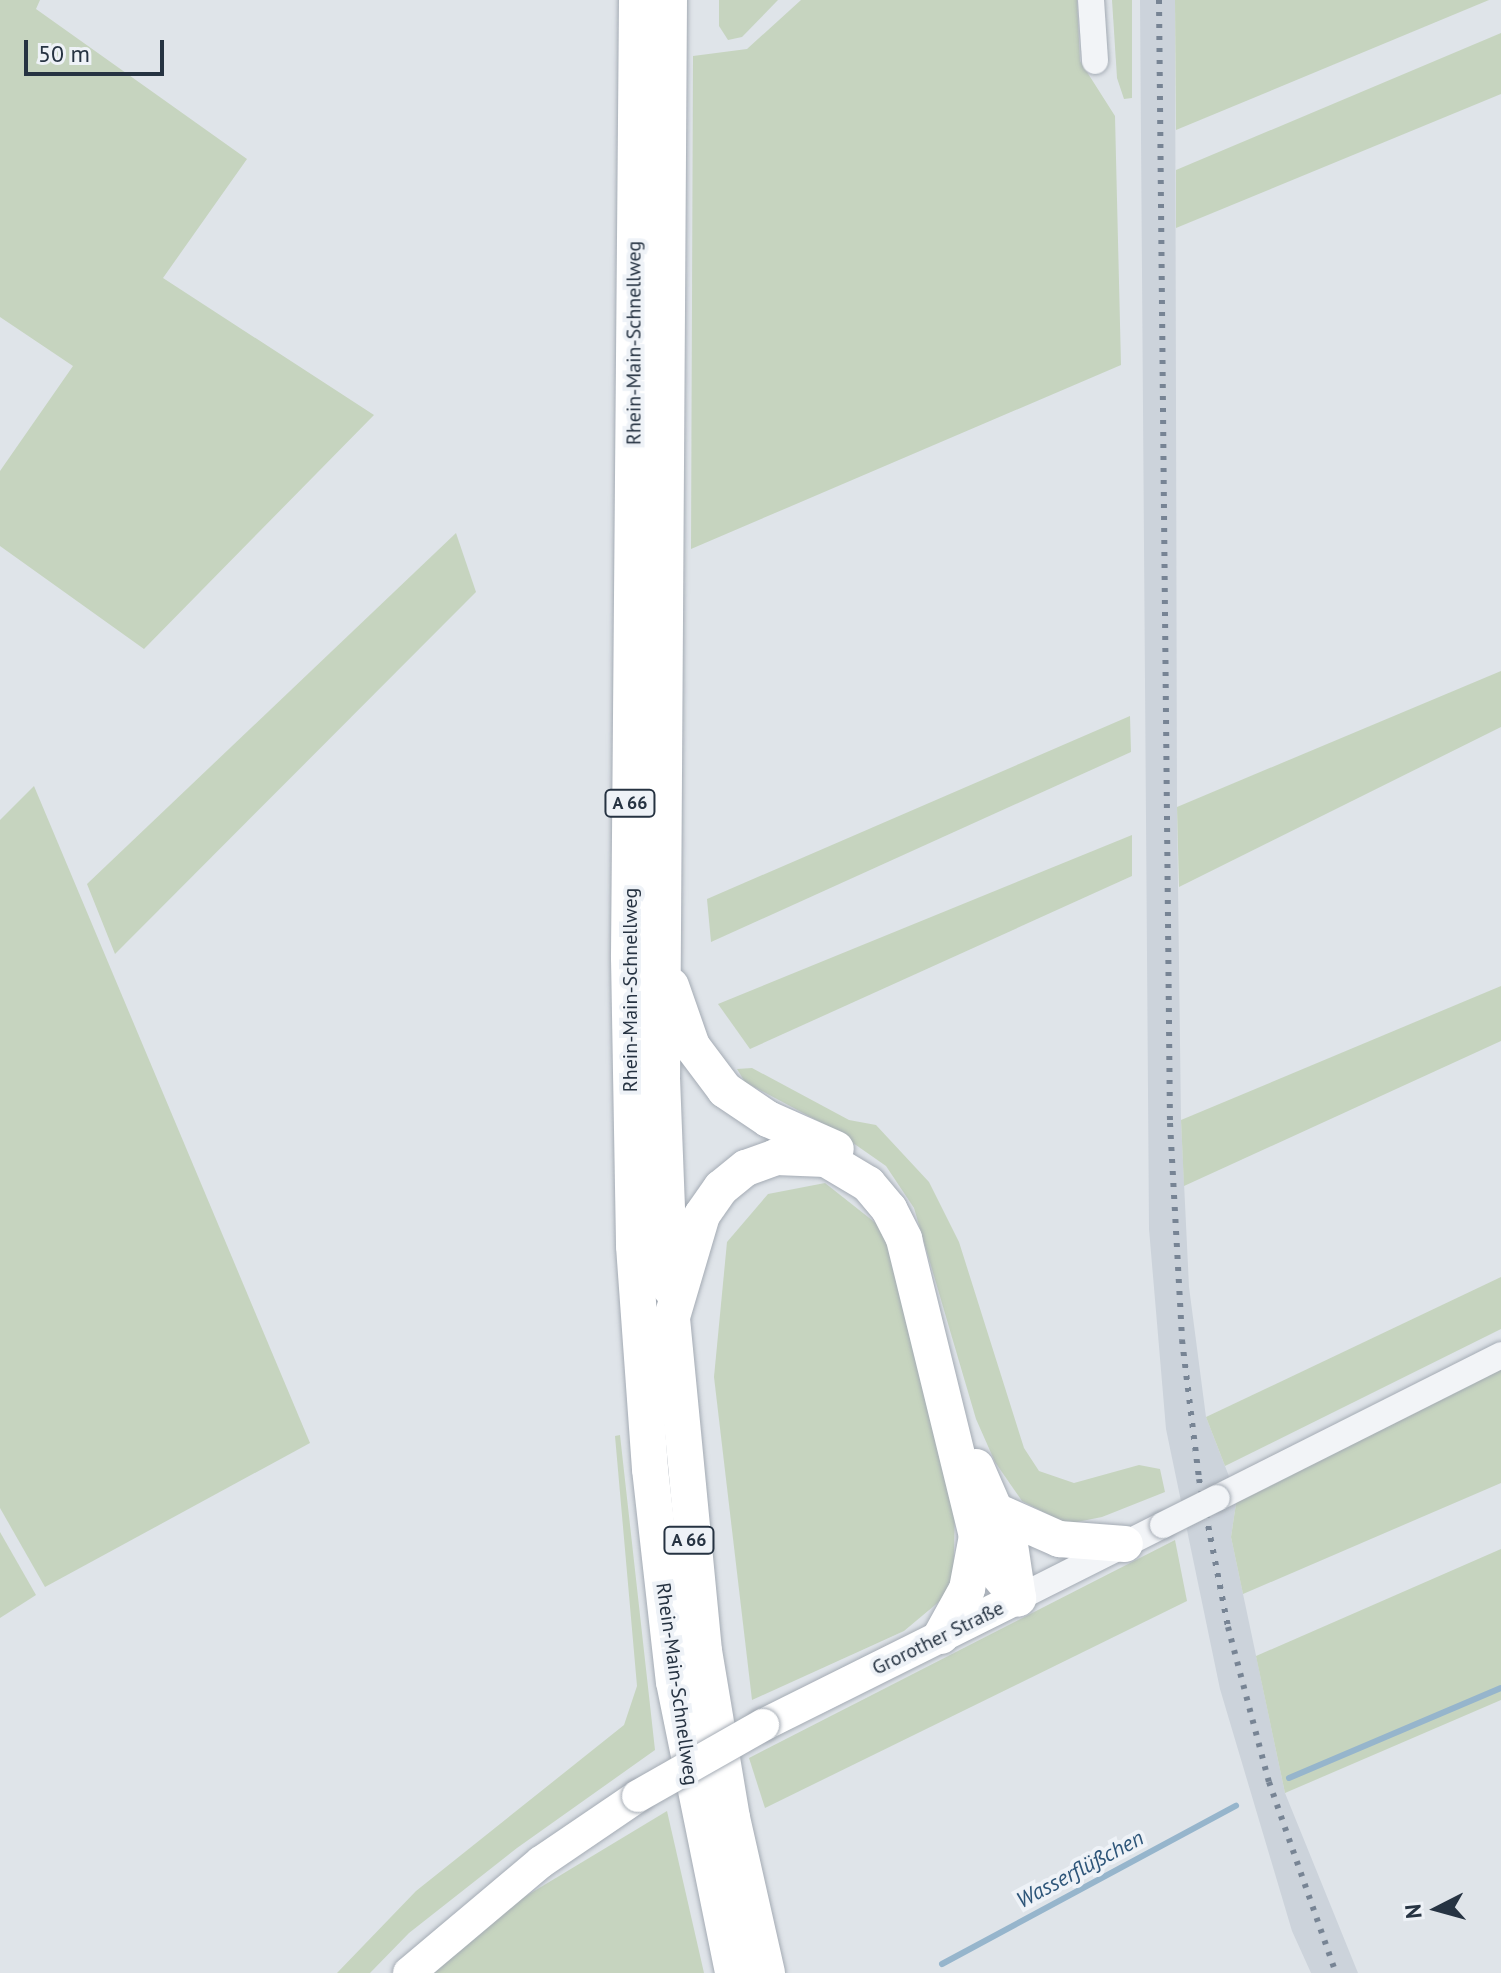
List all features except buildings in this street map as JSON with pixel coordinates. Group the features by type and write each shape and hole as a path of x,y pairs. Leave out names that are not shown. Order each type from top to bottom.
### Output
{"highway":[{"name":"Rhein-Main-Schnellweg","path":"637,0 629,942 634,1246 650,1469 674,1682 733,1973"},
{"name":"Rhein-Main-Schnellweg","path":"669,0 661,958 672,1317"},
{"path":"661,958 692,1046 725,1090 753,1111 864,1165 896,1200 917,1246 967,1440 988,1524 988,1562 1018,1598"},
{"path":"672,1317 702,1215 733,1177 761,1161 793,1155 826,1159 855,1173 879,1196 904,1239 988,1524 967,1589 941,1636"},
{"name":"A 66","path":"672,1317 678,1429 704,1651 732,1818 767,1973"},
{"path":"988,1524 1059,1539 1125,1544"}],"main road":[{"name":"Grorother Straße","path":"409,1973 541,1862 638,1796 763,1725 1018,1598"}],"street":[{"path":"1091,0 1095,61"},
{"name":"Grorother Straße","path":"1018,1598 1501,1355"}],"shaded area":[{"path":"1140,0 1175,0 1177,807 1181,1120 1189,1287 1206,1417 1237,1497 1231,1537 1285,1793 1358,1973 1311,1973 1292,1931 1220,1689 1166,1429 1149,1229"}],"green space":[{"path":"0,0 40,0 36,9 247,159 163,278 374,415 144,649 0,546 0,471 73,366 0,317"},
{"path":"719,0 778,0 742,37 728,40 719,26"},
{"path":"801,0 1077,0 1080,61 1115,116 1121,365 691,549 693,56 747,49"},
{"path":"1112,0 1132,0 1132,98 1124,99 1117,78"},
{"path":"1175,0 1489,0 1176,130"},
{"path":"1501,33 1501,94 1176,228 1176,170"},
{"path":"456,533 476,592 115,954 87,884"},
{"path":"1501,671 1501,727 1179,887 1177,807"},
{"path":"1130,716 1131,752 711,942 707,899"},
{"path":"34,786 310,1443 45,1587 0,1508 0,820"},
{"path":"1132,835 1132,876 750,1049 718,1004"},
{"path":"1501,986 1501,1041 1184,1186 1181,1120"},
{"path":"752,1068 849,1120 876,1125 929,1182 959,1242 1024,1448 1039,1471 1074,1483 1139,1465 1160,1469 1165,1492 1102,1517 1067,1524 1022,1501 995,1462 976,1419 914,1208 886,1166 833,1129 745,1082 737,1069"},
{"path":"825,1183 887,1232 955,1509 953,1590 904,1631 752,1700 714,1377 727,1242 768,1194"},
{"path":"1501,1277 1501,1329 1225,1466 1206,1417"},
{"path":"1501,1367 1501,1483 1243,1594 1231,1537 1237,1497"},
{"path":"620,1435 655,1750 517,1848 409,1933 370,1973 337,1973 416,1891 624,1725 637,1686 615,1436"},
{"path":"0,1532 36,1595 0,1618"},
{"path":"1175,1540 1187,1601 765,1808 749,1758"},
{"path":"1501,1549 1501,1700 1285,1793 1256,1656"},
{"path":"667,1811 704,1973 434,1973 511,1905"}],"waterway":[{"name":"Wasserflüßchen","path":"1289,1778 1501,1688"},
{"name":"Wasserflüßchen","path":"942,1964 1236,1806"}],"railway":[{"path":"1159,0 1170,1123 1182,1340 1199,1479 1228,1627 1269,1782 1336,1973"}]}
